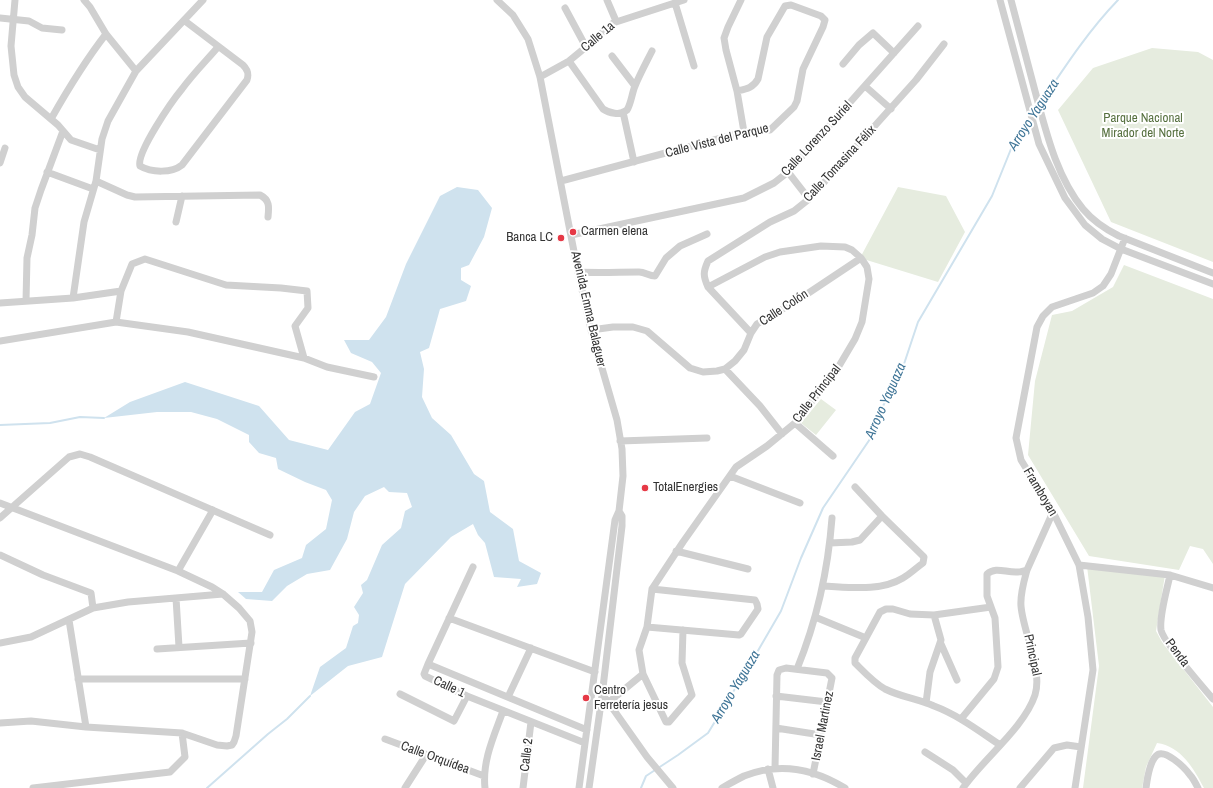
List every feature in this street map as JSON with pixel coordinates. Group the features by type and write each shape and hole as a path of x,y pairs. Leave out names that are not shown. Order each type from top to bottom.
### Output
{"street":[{"path":"15,0 11,46 14,75 18,87 29,101 51,119 71,140 100,150"},
{"path":"84,0 90,7 106,34 136,71"},
{"path":"73,298 84,222 96,181 100,150 108,121 136,71 185,21 203,0"},
{"name":"Avenida Emma Balaguer","path":"497,0 512,15 528,39 540,77 578,272 592,330 617,420 620,440 623,476 620,511 615,520 579,788"},
{"path":"607,0 616,21"},
{"name":"Calle 1a","path":"540,77 569,61 608,26 616,21 684,0"},
{"path":"741,0 724,38 737,91 744,132"},
{"path":"1000,0 1039,144 1065,198 1085,225 1102,239 1121,249 1213,284"},
{"path":"1011,0 1047,136 1067,185 1084,210 1105,229 1213,273"},
{"path":"675,2 694,66"},
{"name":"Calle Vista del Parque","path":"561,181 744,132 770,130 794,107 797,101 803,69 824,27 825,20 821,16 791,5 785,6 767,37 758,79 750,88 737,91"},
{"path":"565,8 586,47"},
{"path":"0,18 29,21 42,28 62,30"},
{"path":"185,21 246,68 248,76 245,84 182,165 178,168 166,170 152,170 140,166 139,162 143,151 164,114 181,89 218,47"},
{"name":"Calle Lorenzo Suriel","path":"571,235 744,198 774,183 788,172 918,26"},
{"path":"843,64 859,45 876,31 894,53"},
{"path":"51,119 81,68 106,34"},
{"path":"1012,44 1022,42"},
{"name":"Calle Tomasina Félix","path":"708,287 704,278 704,270 708,261 770,222 794,211 809,199 916,80 944,44"},
{"path":"569,61 603,109 616,114 627,109 635,86 652,51"},
{"path":"612,56 635,86"},
{"path":"865,86 890,109"},
{"path":"623,112 634,162"},
{"path":"26,301 27,258 32,235 35,208 63,131"},
{"path":"0,163 5,148"},
{"path":"47,172 93,189"},
{"path":"788,172 809,199"},
{"path":"96,181 135,197 260,195 268,201 268,217"},
{"path":"176,222 182,196"},
{"path":"578,272 642,272 655,276 666,258 680,246 707,234"},
{"name":"Framboyan","path":"1075,788 1093,670 1088,617 1080,565 1053,512 1021,460 1016,438 1037,327 1043,316 1052,307 1093,293 1103,286 1111,274 1125,238"},
{"path":"751,332 708,287 752,263 780,252 832,245 845,247 852,250 861,258"},
{"name":"Calle Colón","path":"724,369 735,361 744,350 751,332 757,324 798,300 861,258"},
{"name":"Calle Principal","path":"683,630 682,663 692,695 668,722 666,722 643,674 639,650 648,627 652,589 676,551 736,467 767,446 795,423 839,366 855,340 862,322 869,279 867,267 861,258"},
{"path":"116,322 121,291 132,264 145,259 226,285 307,291 308,308 295,326 304,358"},
{"path":"0,303 73,298 121,291"},
{"path":"0,341 116,322 188,332 304,358 327,367 374,377"},
{"path":"592,330 614,327 633,327 647,332 690,368 702,372 724,369 760,406 782,434"},
{"path":"795,423 833,456"},
{"path":"620,440 707,438"},
{"path":"0,518 69,458 80,454 270,535"},
{"path":"730,476 800,503"},
{"path":"823,586 858,588 884,585 902,579 923,563 924,557 855,487"},
{"path":"0,503 178,571 212,587 223,594 239,608 250,621 252,627 251,643 236,736 232,745 217,745 182,733 86,727 31,721 0,723"},
{"path":"178,571 213,510"},
{"name":"Avenida Emma Balaguer","path":"589,788 602,696 622,526 622,516 620,511"},
{"name":"Principal","path":"964,786 1026,713 1035,695 1037,684 1036,672 1021,606 1021,594 1027,570 1053,512"},
{"path":"830,543 860,540 882,516"},
{"path":"772,788 771,768 776,728 777,675 779,670 786,668 796,669 809,640 823,586 830,543 832,518"},
{"path":"676,551 748,569"},
{"path":"0,556 43,575 91,593 93,608"},
{"path":"1080,565 1170,576 1213,588"},
{"name":"Calle 1","path":"473,567 428,664 424,676 503,711 585,743"},
{"path":"961,718 994,679 998,667 995,618 987,596 987,574 991,571 998,570 1017,572 1027,570"},
{"name":"Penda","path":"1170,576 1163,607 1161,631 1169,645 1213,699"},
{"path":"648,627 741,634 758,609 754,600 652,589"},
{"path":"0,643 31,638 93,608 128,602 223,594"},
{"path":"176,598 179,647"},
{"path":"991,607 934,616 910,614 893,609 886,609 880,612 855,658 855,663 872,680 884,689 935,706 961,718 1000,745"},
{"path":"934,616 941,644 957,680"},
{"path":"815,617 866,638"},
{"path":"449,618 595,672"},
{"path":"69,620 86,727"},
{"path":"157,649 251,643"},
{"path":"926,703 930,672 941,644"},
{"path":"508,697 531,648"},
{"path":"428,664 587,730"},
{"name":"Israel Martinez","path":"796,669 828,674 832,678 813,774"},
{"path":"609,702 643,674"},
{"path":"78,679 245,679"},
{"path":"592,690 609,702 647,757 672,787"},
{"path":"400,694 454,721 467,696"},
{"path":"776,696 827,702"},
{"path":"486,788 484,776 491,744 503,711"},
{"name":"Calle 2","path":"523,788 531,722"},
{"path":"776,728 821,735"},
{"path":"33,788 170,772 185,757 182,733"},
{"name":"Calle Orquídea","path":"385,739 484,776"},
{"path":"1020,788 1054,748 1067,745 1081,747"},
{"path":"925,752 953,770 964,786"},
{"path":"1146,788 1155,756 1160,753 1165,753 1190,775 1198,788"},
{"path":"405,788 426,755"},
{"path":"723,788 745,776 771,768 784,767 832,780 845,788"}],"green space":[{"name":"Parque Nacional Mirador del Norte","path":"1152,48 1198,52 1213,60 1213,262 1111,222 1058,110 1093,68"},
{"path":"898,187 946,196 965,232 938,282 860,258"},
{"path":"1124,265 1213,299 1213,564 1203,549 1190,546 1179,570 1089,556 1028,455 1035,381 1052,315 1072,311 1113,287"},
{"path":"821,399 836,410 816,435 801,423"},
{"path":"1087,566 1165,575 1156,631 1162,642 1213,707 1213,788 1204,788 1196,773 1180,754 1166,745 1157,743 1146,767 1142,788 1083,788 1099,666"}],"water":[{"path":"457,187 478,190 492,208 484,237 469,265 461,268 461,280 471,286 466,301 440,309 429,348 420,352 424,369 422,397 432,418 451,435 474,474 484,481 490,512 513,529 519,561 541,573 537,584 517,587 521,579 494,577 485,543 478,535 473,524 451,537 405,584 382,657 348,666 310,696 320,667 346,648 353,626 358,623 359,615 354,607 363,593 361,585 367,580 382,545 401,528 405,511 412,507 407,493 389,492 384,487 365,496 354,512 347,539 330,570 307,574 287,586 272,601 246,599 238,592 262,592 274,570 302,558 306,545 326,529 332,500 326,490 278,469 276,458 259,453 249,442 249,435 217,419 191,412 157,412 104,418 130,402 185,382 259,406 289,440 328,450 355,412 370,404 381,373 372,362 351,353 344,340 369,340 386,317 406,264 440,196"}],"waterway":[{"name":"Arroyo Yaguaza","path":"1040,104 1086,37 1118,0"},
{"name":"Arroyo Yaguaza","path":"641,788 646,776 708,733 752,661 781,611 801,558 823,508 870,439 882,408 904,364 918,322 992,196 1013,144 1030,119"},
{"path":"0,425 50,423 80,417 104,418"},
{"path":"207,788 287,719 310,696"}],"place":[{"name":"Carmen elena","path":"573,232"},
{"name":"Banca LC","path":"561,238"},
{"name":"TotalEnergies","path":"645,488"},
{"name":"Centro Ferretería jesus","path":"586,698"}]}
